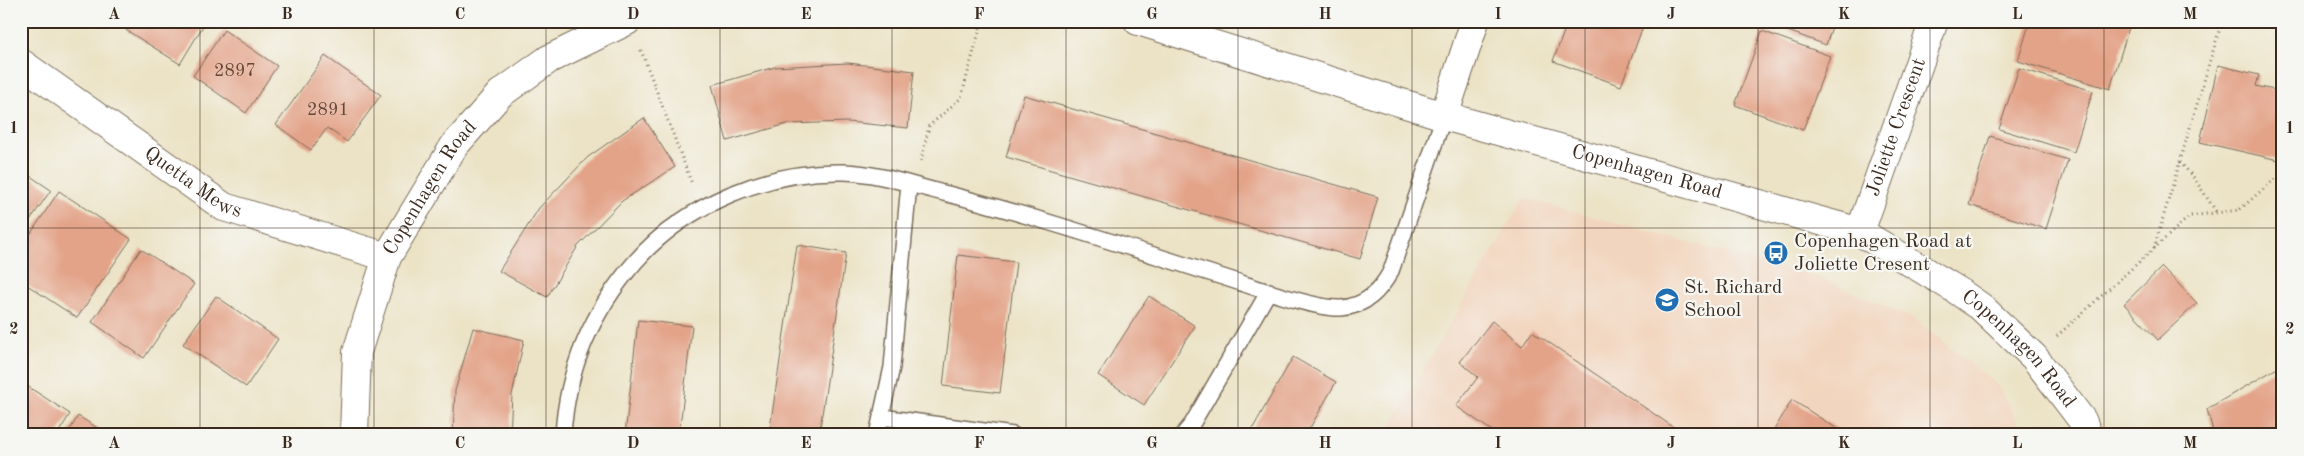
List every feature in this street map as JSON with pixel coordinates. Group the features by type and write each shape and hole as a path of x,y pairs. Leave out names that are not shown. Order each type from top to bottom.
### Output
{"street":[{"name":"Copenhagen Road","path":"354,435 357,352 387,257 454,146 500,94 549,59 627,21"},
{"name":"Copenhagen Road","path":"1138,21 1444,116 1860,232 1955,289 1980,307 2034,356 2082,420 2088,435"},
{"path":"1444,116 1475,21"},
{"name":"Joliette Crescent","path":"1860,232 1934,21"},
{"name":"Quetta Mews","path":"21,64 224,207 387,257"}],"lane":[{"path":"563,435 571,382 580,352 592,322 617,283 644,252 677,224 703,208 744,190 781,178 813,174 857,173 972,200 1269,291 1326,307 1340,308 1354,306 1370,299 1382,287 1391,271 1444,116"},
{"path":"877,435 892,368 912,185"},
{"path":"1183,435 1192,424 1269,291"},
{"path":"882,417 1013,435"}],"path":[{"path":"912,185 929,126 961,98 982,21"},
{"path":"2154,248 2222,21"},
{"path":"640,48 683,164 703,208"},
{"path":"2180,162 2194,178 2217,213"},
{"path":"2034,356 2190,216 2239,210 2275,179 2283,179"}],"shaded area":[{"name":"St. Richard School","path":"1524,198 1823,279 1916,320 1997,385 2025,435 1385,435"}],"building":[{"path":"131,21 206,21 180,64 126,30"},
{"path":"1568,21 1645,21 1621,86 1553,61"},
{"path":"1761,21 1834,21 1826,45"},
{"path":"2030,21 2131,21 2110,89 2018,61"},
{"path":"224,30 277,66 246,113 193,76"},
{"path":"1762,31 1830,56 1803,130 1735,105"},
{"path":"325,56 381,95 347,142 327,128 311,150 276,125"},
{"path":"848,63 914,71 908,128 848,122 787,124 727,141 712,85 775,67"},
{"path":"2218,65 2259,75 2256,86 2283,92 2283,161 2200,142"},
{"path":"2019,68 2093,91 2074,152 1999,129"},
{"path":"1024,95 1378,197 1360,259 1006,157"},
{"path":"644,118 675,167 622,201 578,246 547,297 499,271 539,208 588,157"},
{"path":"1990,136 2068,160 2046,229 1969,205"},
{"path":"21,170 51,190 21,233"},
{"path":"59,191 131,239 77,318 21,281 21,248"},
{"path":"797,245 846,253 819,435 769,435"},
{"path":"141,249 194,284 144,358 92,322"},
{"path":"958,255 1016,262 1000,393 943,386"},
{"path":"2162,267 2197,303 2158,340 2124,304"},
{"path":"216,296 278,339 246,387 183,344"},
{"path":"1149,296 1195,326 1144,405 1098,375"},
{"path":"638,320 692,326 679,435 625,435"},
{"path":"1492,321 1522,346 1532,331 1685,435 1498,435 1456,406 1478,377 1460,362"},
{"path":"473,328 524,340 512,395 510,435 453,435 455,391"},
{"path":"1293,357 1336,382 1306,435 1249,435"},
{"path":"2283,357 2283,435 2214,435 2207,409 2279,367"},
{"path":"21,382 70,414 57,435 21,435"},
{"path":"1792,400 1847,435 1771,435"},
{"path":"78,416 109,435 67,435"}],"place":[{"name":"Copenhagen Road at Joliette Cresent","path":"1776,253"},
{"name":"St. Richard School","path":"1667,300"}]}
